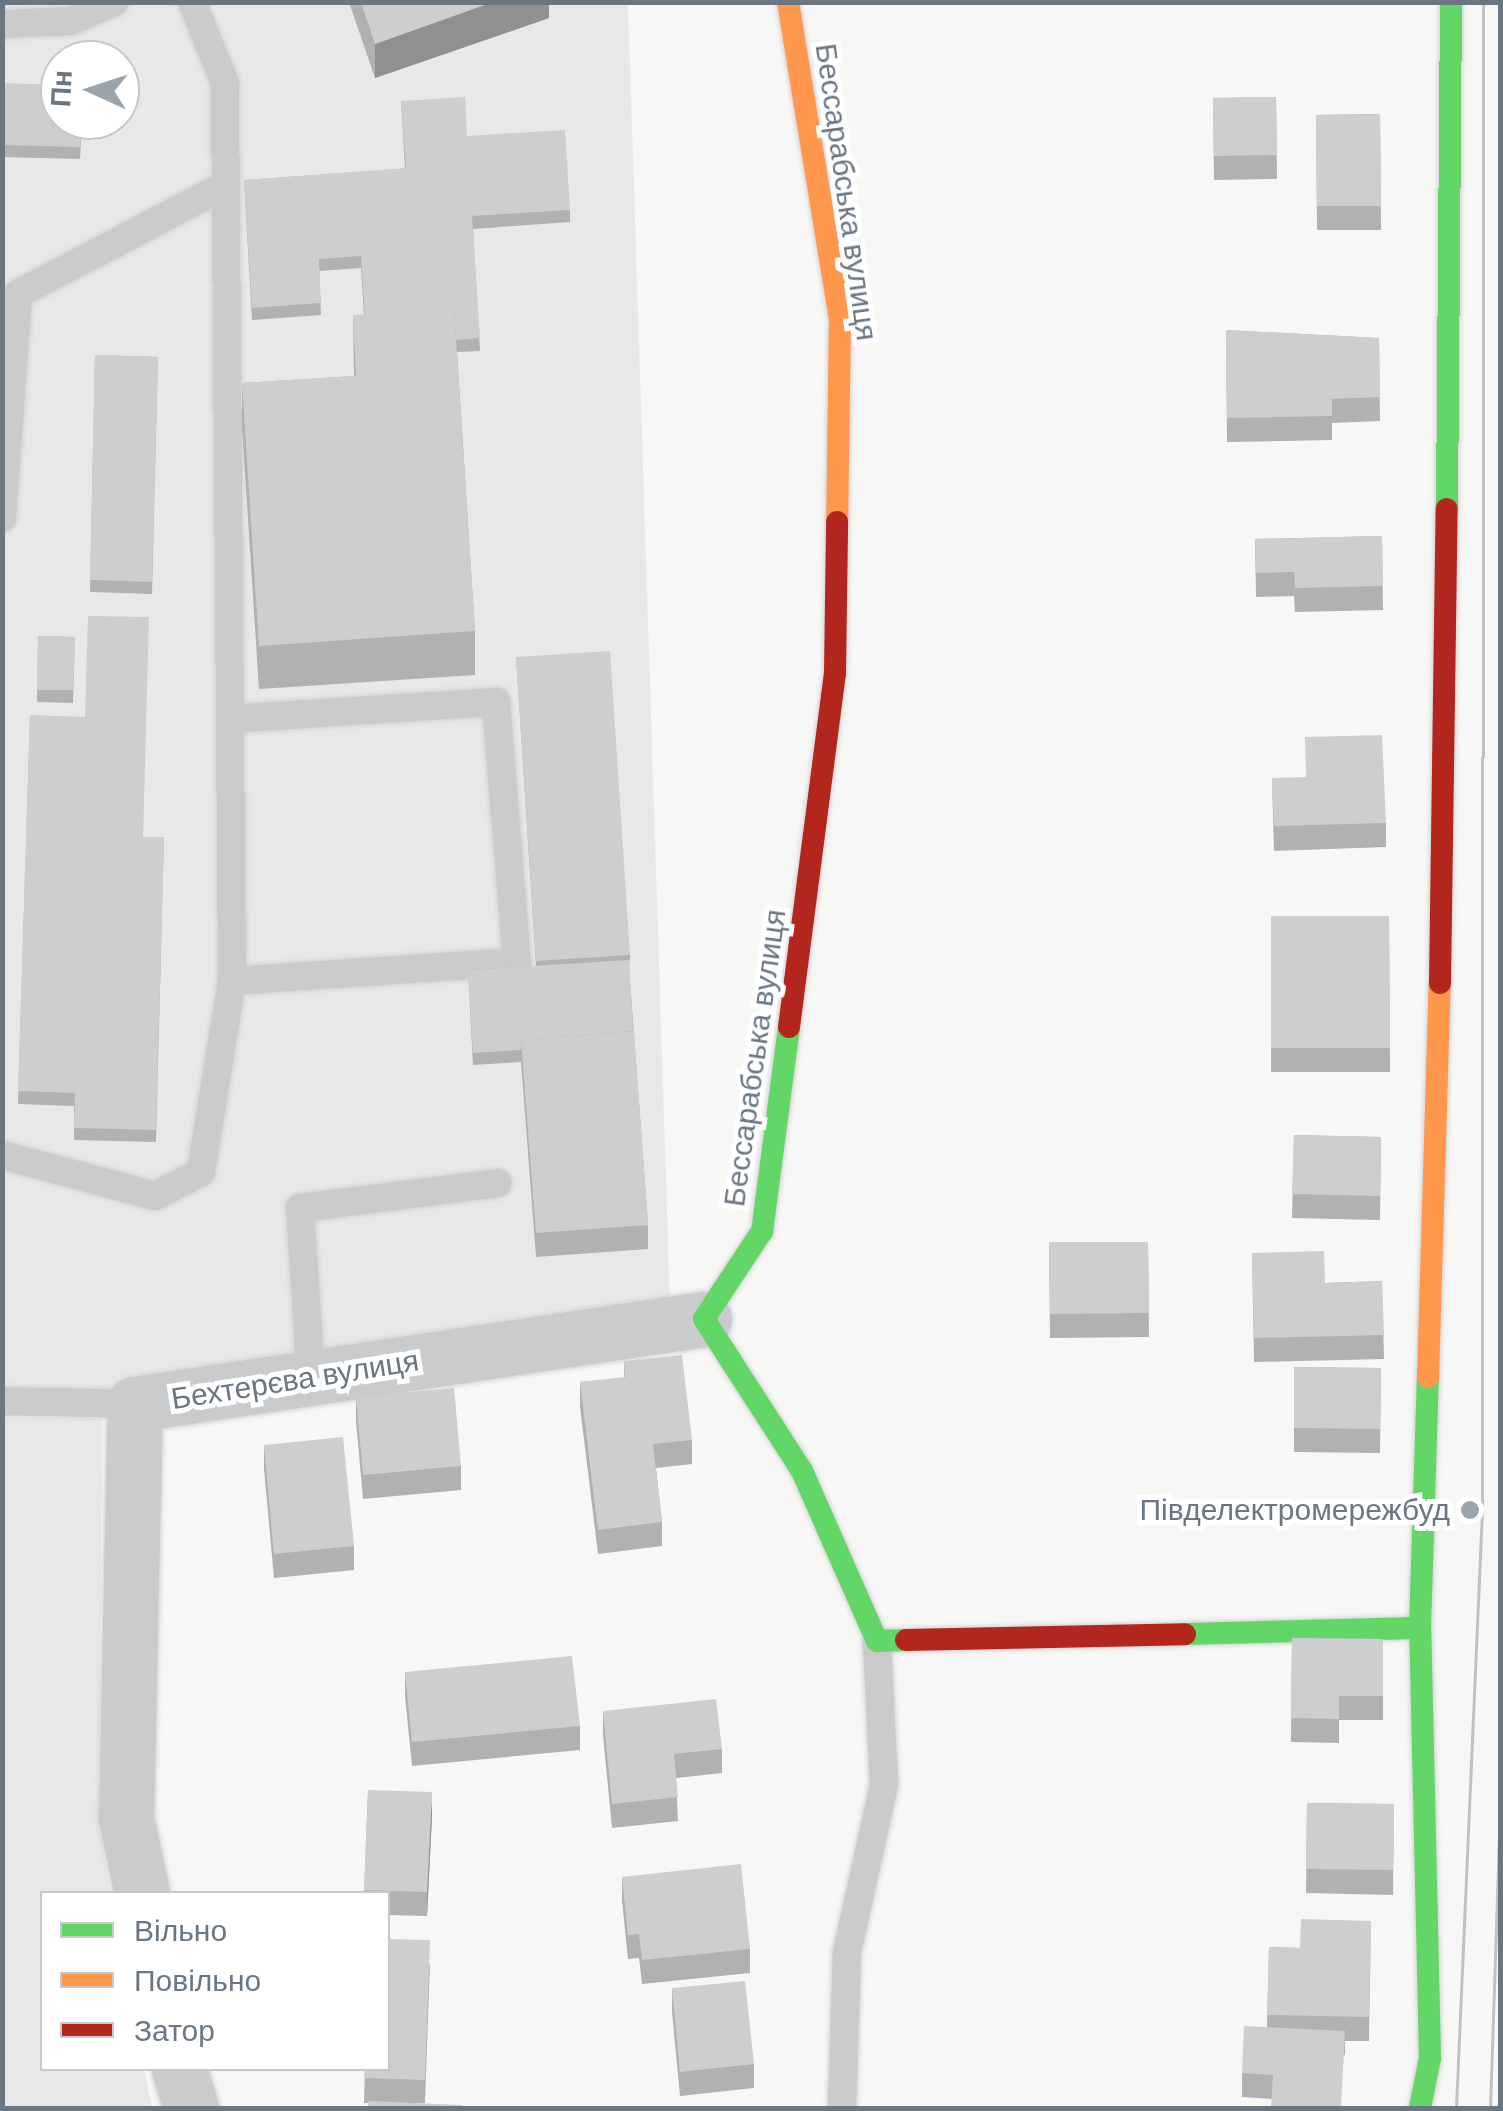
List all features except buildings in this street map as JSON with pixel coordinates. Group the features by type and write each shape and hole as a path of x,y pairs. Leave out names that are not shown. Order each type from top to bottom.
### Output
{"street":[{"name":"Бессарабська вулиця","path":"704,1319 762,1231 836,673 840,318 788,2"},
{"path":"1420,2108 1430,2058 1420,1628 1445,839 1451,2"},
{"name":"Бехтерєва вулиця","path":"141,1891 126,1818 135,1404 704,1319"},
{"path":"704,1319 802,1471 878,1641 1420,1628"},
{"path":"180,2071 190,2108"}],"lane":[{"path":"2,24 72,21 114,2"},
{"path":"2,1155 155,1196 201,1172 232,980 226,185 225,83 192,2"},
{"path":"2,518 18,294 226,185"},
{"path":"230,718 496,702 517,962 232,980"},
{"path":"311,1378 300,1208 497,1183"},
{"path":"2,1401 135,1404"},
{"path":"842,2108 848,1952 884,1786 878,1641"}],"shaded area":[{"path":"2,3 628,3 671,1336 174,1415 3,1416"},
{"path":"3,1418 102,1418 99,1826 111,1891 40,1891 40,2071 144,2071 152,2108 3,2108"}],"tram line":[{"path":"1456,2108 1482,1509 1483,2"},
{"path":"1490,2108 1500,1810"}],"traffic: fast":[{"path":"1447,509 1451,2"},
{"path":"789,1027 762,1231 704,1319 802,1471 877,1641 906,1640"},
{"path":"1420,2108 1430,2058 1420,1628 1428,1377"},
{"path":"1185,1634 1420,1628"}],"traffic: slow":[{"path":"788,2 840,318 837,522"},
{"path":"1428,1377 1440,983"}],"traffic: jam":[{"path":"1440,983 1447,509"},
{"path":"789,1027 835,673 837,522"},
{"path":"906,1640 1185,1634"}],"place":[{"name":"Півделектромережбуд","path":"1470,1510"}]}
